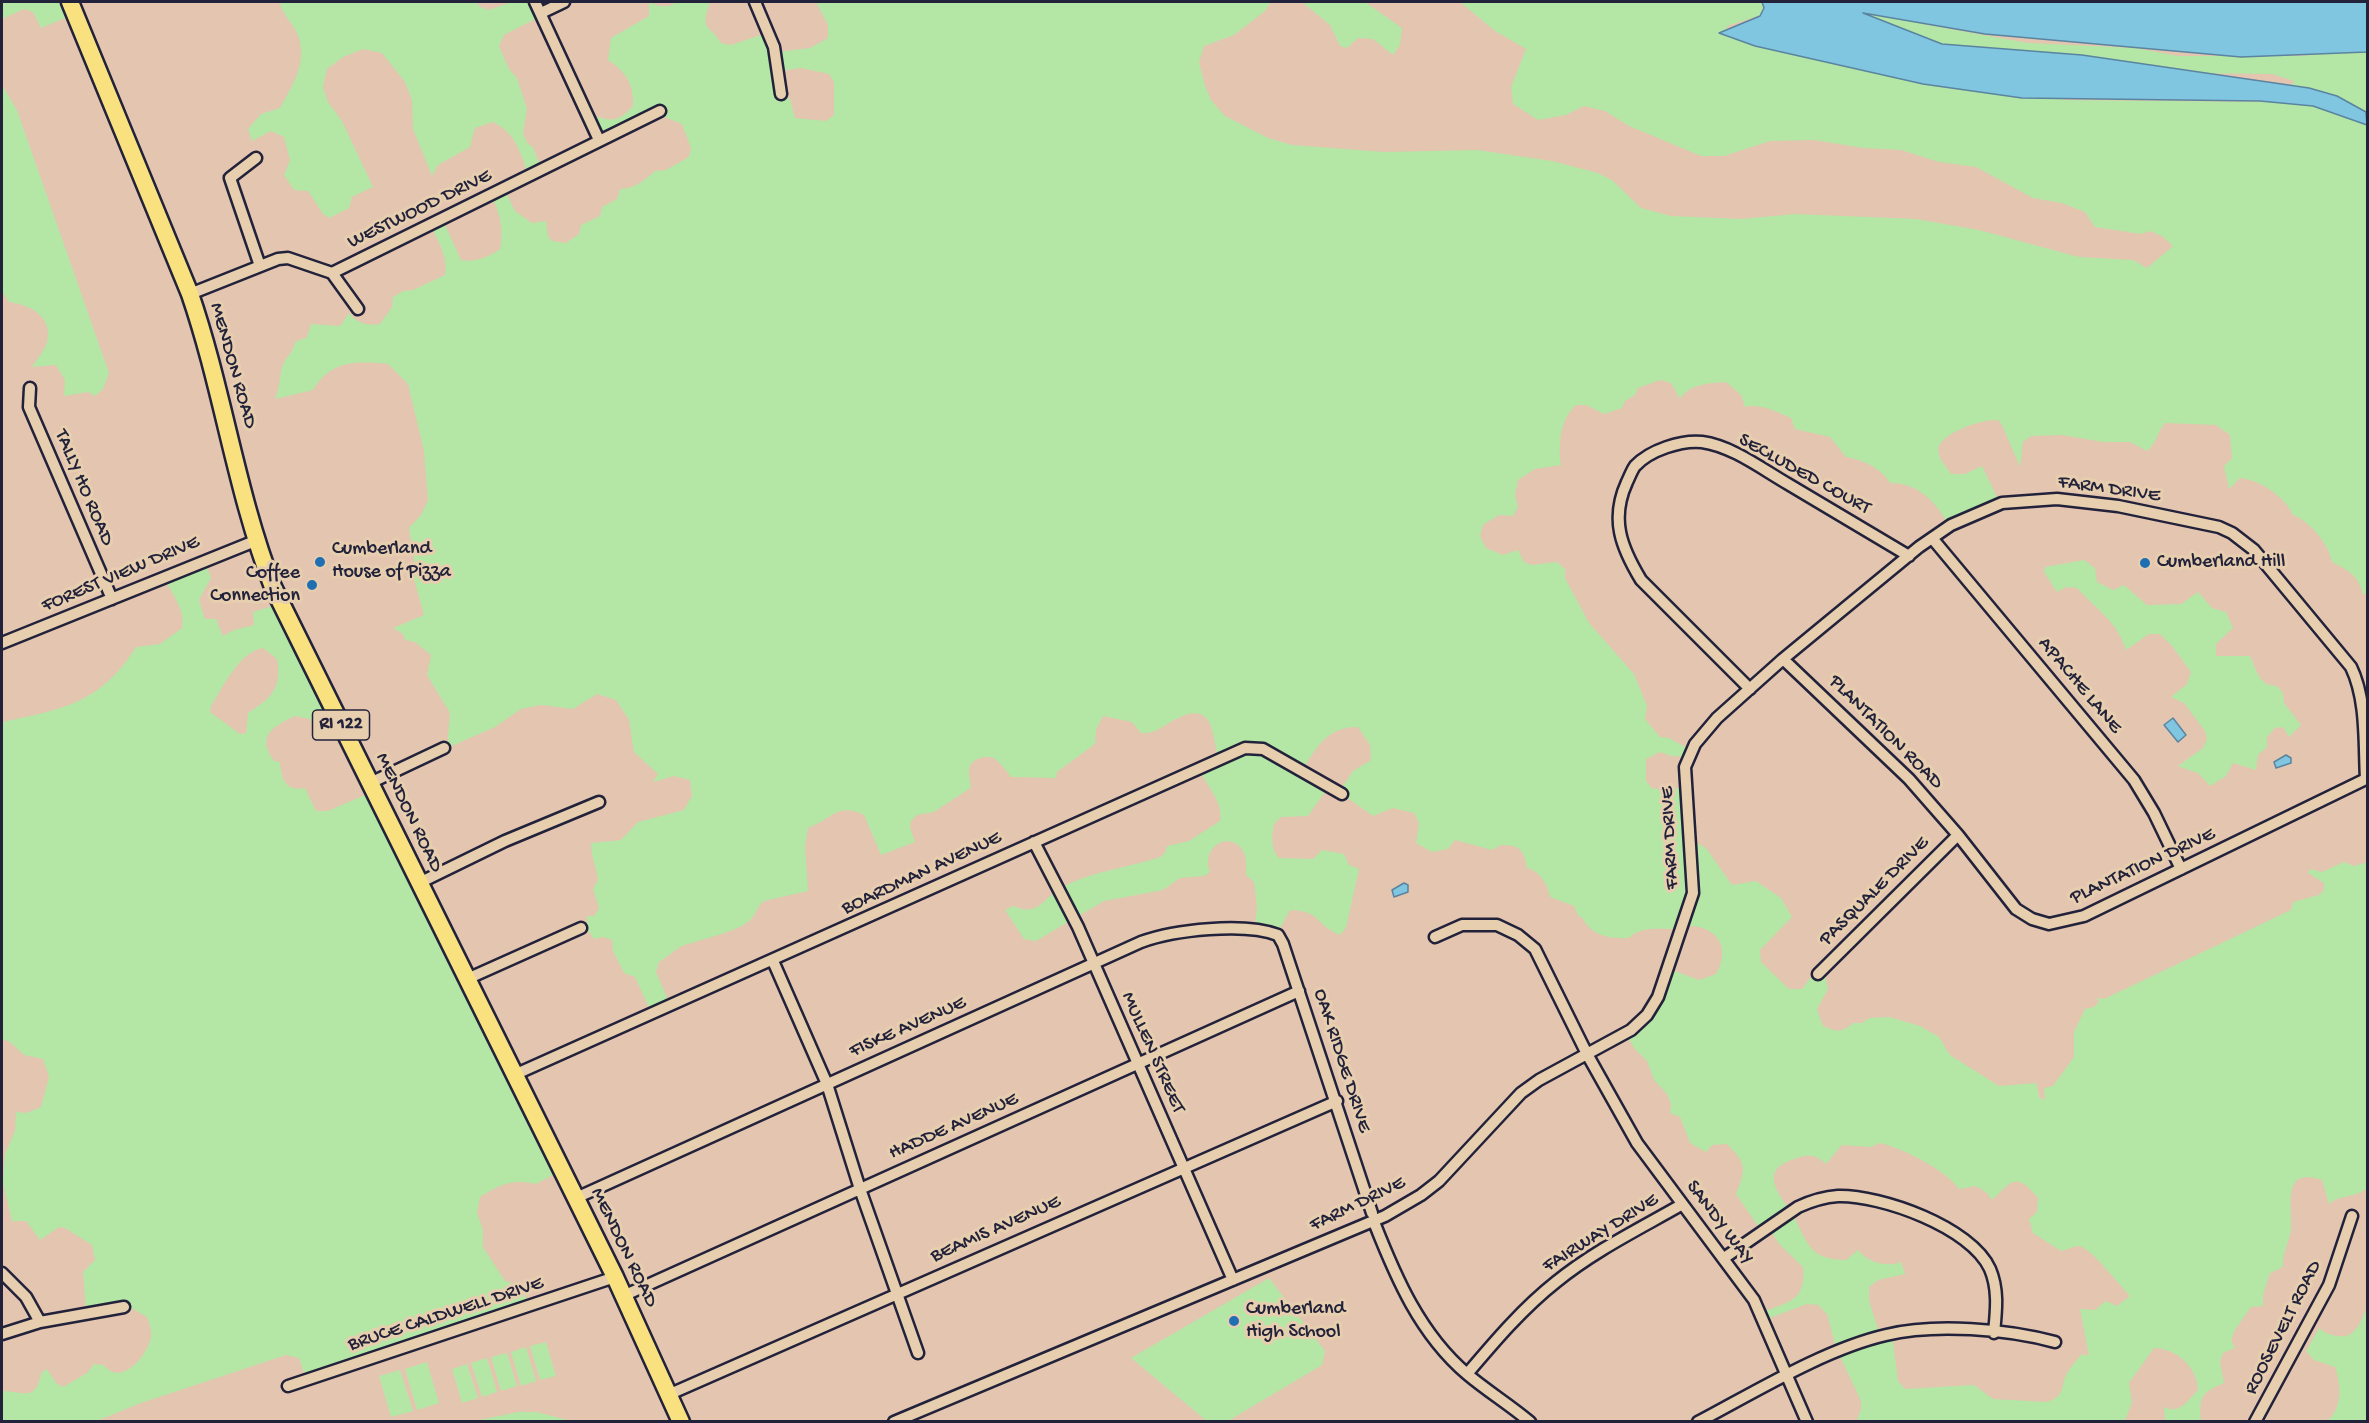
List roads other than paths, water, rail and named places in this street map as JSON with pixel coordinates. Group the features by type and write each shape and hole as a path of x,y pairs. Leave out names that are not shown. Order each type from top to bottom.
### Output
{"main road":[{"name":"MENDON ROAD","path":"70,2 190,294 206,340 255,540 273,587 615,1277 681,1422"}],"street":[{"path":"536,2 599,140"},
{"path":"541,13 564,2"},
{"path":"755,2 774,46 781,94"},
{"name":"WESTWOOD DRIVE","path":"190,294 260,266 288,258 332,273 660,111"},
{"path":"256,158 230,178 260,266"},
{"path":"332,273 358,309"},
{"name":"TALLY HO ROAD","path":"30,388 30,407 112,599"},
{"name":"SECLUDED COURT","path":"1750,689 1641,580 1629,561 1617,513 1622,493 1635,466 1656,452 1674,445 1704,442 1739,455 1909,556"},
{"name":"FARM DRIVE","path":"894,1422 1233,1280 1409,1203 1439,1181 1521,1093 1638,1025 1658,997 1690,908 1693,893 1685,767 1689,754 1703,733 1783,659 1909,556 1932,538 1986,508 2018,500 2076,500 2203,523 2232,533 2264,560 2351,667 2356,677 2361,705 2367,779"},
{"name":"APACHE LANE","path":"1932,538 2134,780 2154,813 2181,869"},
{"name":"FOREST VIEW DRIVE","path":"2,643 255,540"},
{"name":"PLANTATION ROAD","path":"1783,659 1870,740 1958,835"},
{"path":"370,783 444,748"},
{"name":"BOARDMAN AVENUE","path":"514,1075 1245,748 1263,749 1341,794"},
{"name":"PLANTATION DRIVE","path":"1958,835 2016,909 2032,919 2049,924 2084,916 2367,779"},
{"path":"419,883 505,841 599,802"},
{"name":"PASQUALE DRIVE","path":"1818,974 1958,835"},
{"name":"MULLEN STREET","path":"1034,842 1078,927 1136,1065 1184,1167 1233,1280"},
{"name":"SANDY WAY","path":"1435,937 1462,925 1485,924 1508,929 1527,941 1541,959 1587,1054 1637,1143 1754,1300 1807,1422"},
{"path":"467,979 581,928"},
{"name":"FISKE AVENUE","path":"576,1198 827,1083 1166,934 1199,930 1264,930"},
{"name":"OAK RIDGE DRIVE","path":"1264,930 1278,935 1337,1101 1373,1217 1396,1277 1428,1332 1467,1374 1530,1422"},
{"path":"773,961 827,1083 860,1189 918,1353"},
{"name":"HADDE AVENUE","path":"623,1296 1299,991"},
{"name":"BEAMIS AVENUE","path":"670,1394 1337,1101"},
{"path":"1724,1258 1798,1207 1817,1199 1849,1197 1900,1208 1927,1219 1962,1238 1986,1261 1996,1290 1994,1333"},
{"name":"FAIRWAY DRIVE","path":"1467,1374 1523,1311 1557,1281 1586,1261 1681,1205"},
{"name":"ROOSEVELT ROAD","path":"2256,1422 2329,1284 2352,1216"},
{"path":"2,1273 26,1297 40,1322"},
{"name":"BRUCE CALDWELL DRIVE","path":"288,1386 615,1277"},
{"path":"2,1334 40,1322 124,1307"},
{"path":"1698,1422 1833,1353 1886,1335 1939,1330 2037,1337 2055,1342"}],"water":[{"path":"1762,2 2367,2 2367,52 2241,57 1985,34 1863,13 1942,44 2082,55 2309,88 2337,96 2366,112 2367,125 2313,106 2260,101 2022,98 1923,84 1755,46 1719,33 1760,16 1764,8"},
{"path":"2173,718 2186,735 2178,742 2164,725"},
{"path":"2286,755 2291,758 2291,763 2276,768 2274,762"},
{"path":"1404,883 1408,885 1408,892 1394,897 1392,890"}],"place":[{"name":"Cumberland House of Pizza","path":"320,562"},
{"name":"Cumberland Hill","path":"2145,563"},
{"name":"Coffee Connection","path":"312,585"},
{"name":"Cumberland High School","path":"1234,1321"}]}
